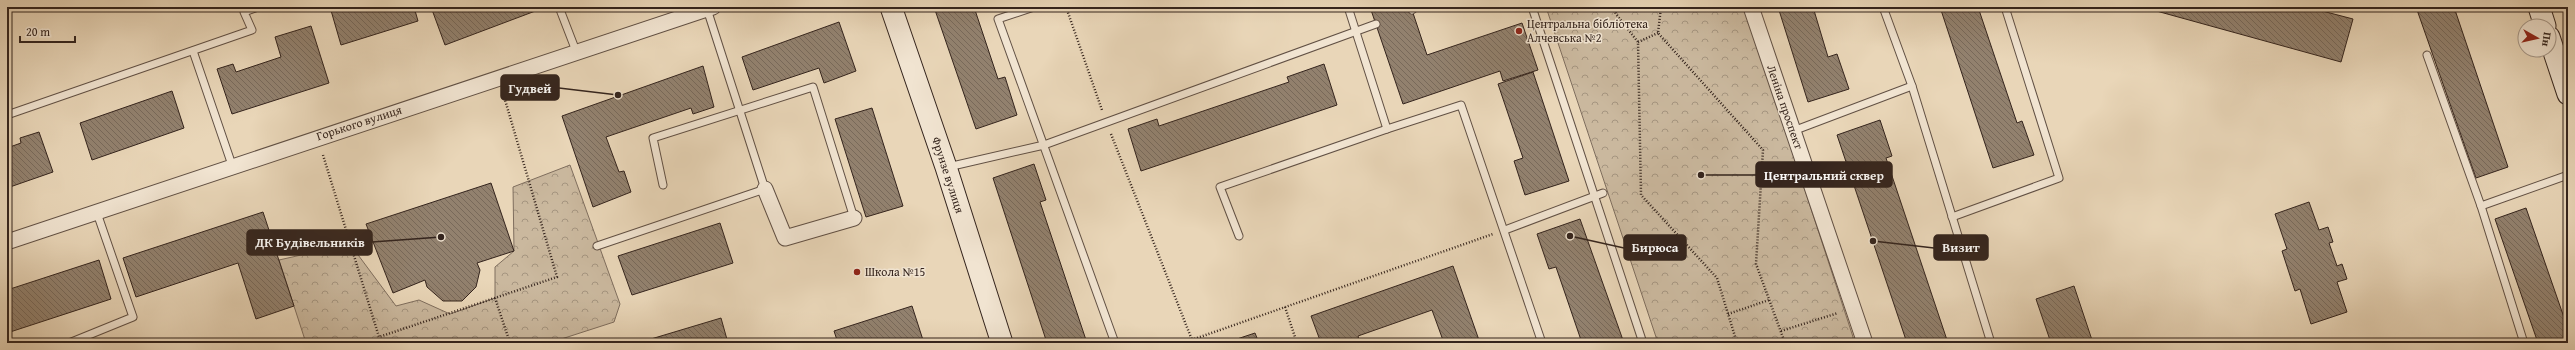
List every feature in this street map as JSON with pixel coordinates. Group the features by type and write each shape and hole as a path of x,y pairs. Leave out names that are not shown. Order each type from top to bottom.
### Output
{"street":[{"name":"Фрунзе вулиця","path":"890,7 946,167 1002,343"},
{"name":"Леніна проспект","path":"1751,7 1866,343"},
{"path":"2539,7 2542,18"},
{"name":"Горького вулиця","path":"7,242 576,51 710,8"},
{"path":"2556,58 2568,94"},
{"path":"766,189 785,238 854,218"}],"lane":[{"path":"7,115 252,30 244,12 258,7"},
{"path":"560,7 576,51"},
{"path":"1034,7 998,20 1115,343"},
{"path":"1348,7 1387,129"},
{"path":"1532,7 1643,343"},
{"path":"1883,7 1912,86 1991,343"},
{"path":"1952,217 2059,178 2005,7"},
{"path":"597,246 766,189 710,8"},
{"path":"946,167 1044,145 1376,24"},
{"path":"193,51 232,166"},
{"path":"2427,55 2481,206 2524,343"},
{"path":"1793,131 1912,86"},
{"path":"663,185 652,138 813,87 854,218"},
{"path":"1239,236 1220,187 1461,105 1505,230 1542,343"},
{"path":"2481,206 2568,175"},
{"path":"1505,230 1603,193"},
{"path":"69,343 133,317 97,213"}],"path":[{"path":"1066,7 1106,123 1192,340"},
{"path":"1613,7 1616,14 1638,42 1640,195 1717,278 1737,343"},
{"path":"1661,7 1658,33 1763,150 1756,264 1785,343"},
{"path":"1638,42 1658,33"},
{"path":"318,137 379,337 557,277 499,77"},
{"path":"1183,343 1505,230"},
{"path":"495,298 510,343"},
{"path":"1728,314 1769,300"},
{"path":"1284,307 1297,343"},
{"path":"1781,331 1854,308"}],"green space":[{"path":"1546,7 1745,7 1855,343 1658,343"},
{"path":"570,165 620,304 614,322 549,343 306,343 279,260 350,244 396,306 419,300 450,314 495,298 495,267 514,251 513,187"}],"building":[{"path":"330,7 414,7 418,21 341,45"},
{"path":"431,7 537,7 538,10 445,45"},
{"path":"934,7 974,7 998,79 1005,77 1017,115 976,129"},
{"path":"1370,7 1411,7 1427,55 1522,23 1538,70 1503,81 1500,71 1403,104"},
{"path":"1778,7 1813,7 1828,57 1837,54 1849,89 1808,102"},
{"path":"1940,7 1978,7 2017,123 2022,121 2034,155 1993,168"},
{"path":"2142,7 2307,7 2353,19 2341,62"},
{"path":"2416,7 2454,7 2508,167 2476,178"},
{"path":"839,22 856,71 824,83 819,68 753,90 742,57"},
{"path":"311,26 329,83 232,114 217,69 233,64 236,72 281,57 275,37"},
{"path":"1324,64 1337,105 1141,171 1128,129 1157,119 1159,126 1289,82 1287,77"},
{"path":"703,66 714,107 693,114 691,108 606,137 619,172 624,171 631,192 593,207 562,116"},
{"path":"1533,72 1569,181 1525,195 1514,161 1523,158 1498,84"},
{"path":"172,91 184,128 92,160 80,123"},
{"path":"872,108 903,206 866,217 835,119"},
{"path":"1880,120 1892,156 1886,158 1948,343 1907,343 1837,135"},
{"path":"39,132 53,172 7,188 7,148 21,143 20,138"},
{"path":"1034,164 1046,200 1040,202 1087,343 1047,343 993,178"},
{"path":"491,183 514,251 477,263 480,270 476,287 462,301 443,301 427,287 425,280 393,293 366,224"},
{"path":"2309,202 2319,230 2328,227 2333,242 2329,243 2337,266 2342,264 2347,279 2337,282 2347,312 2311,324 2300,289 2295,291 2282,251 2287,249 2275,214"},
{"path":"2526,208 2568,329 2568,343 2538,343 2495,219"},
{"path":"263,212 294,306 256,319 238,263 136,297 123,258"},
{"path":"1580,219 1624,343 1582,343 1556,267 1549,269 1537,234"},
{"path":"720,223 733,263 632,295 618,256"},
{"path":"99,260 111,299 7,333 7,290"},
{"path":"1453,266 1480,343 1444,343 1432,310 1358,336 1360,343 1321,343 1311,316"},
{"path":"2074,286 2093,343 2051,343 2036,299"},
{"path":"912,306 923,340 915,343 838,343 834,331"},
{"path":"721,318 728,343 641,342"},
{"path":"1255,333 1259,343 1225,343"}],"place":[{"name":"Центральна бібліотека Алчевська №2","path":"1519,31"},
{"name":"Гудвей","path":"618,95"},
{"name":"Центральний сквер","path":"1701,175"},
{"name":"Бирюса","path":"1570,236"},
{"name":"ДК Будівельників","path":"441,237"},
{"name":"Визит","path":"1873,241"},
{"name":"Школа №15","path":"857,272"}]}
